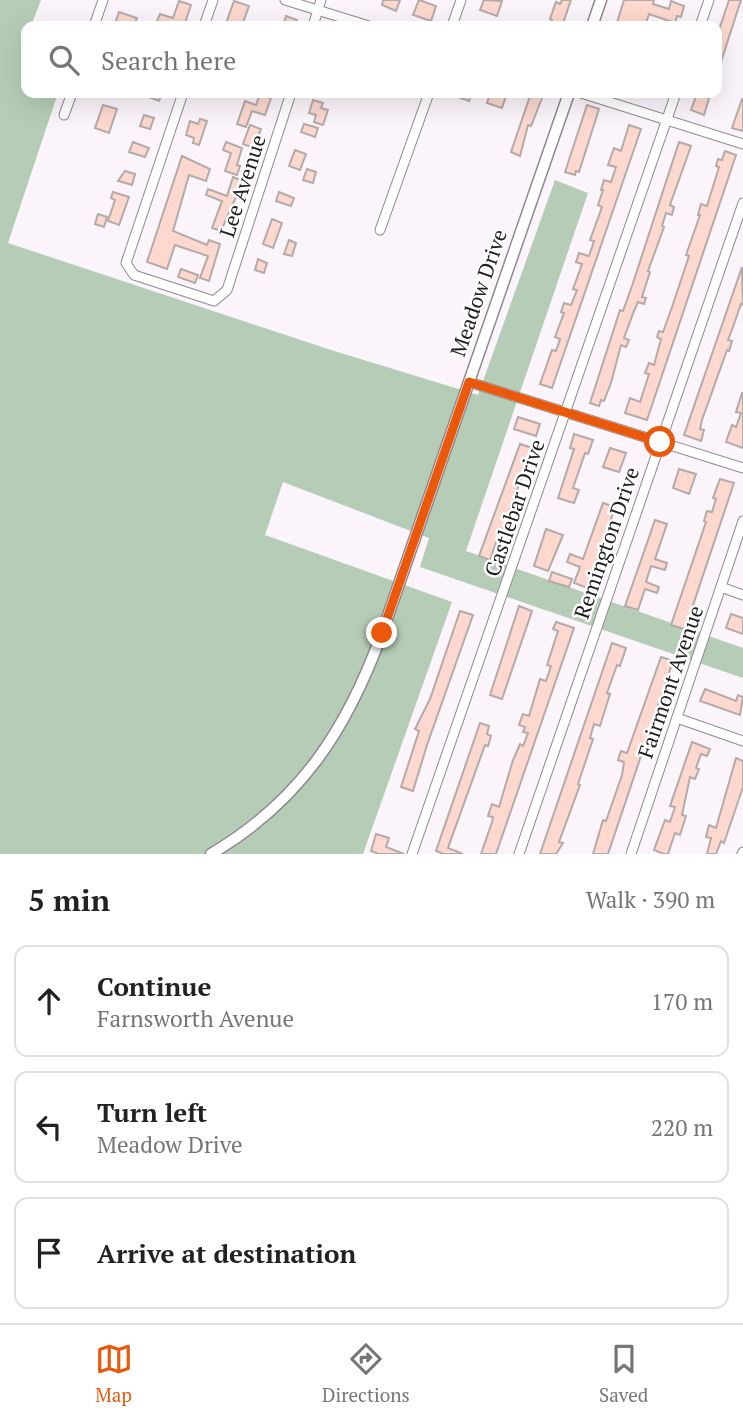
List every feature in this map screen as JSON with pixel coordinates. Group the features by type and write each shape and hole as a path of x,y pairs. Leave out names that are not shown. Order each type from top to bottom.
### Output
{"street":[{"path":"96,21 103,0"},
{"path":"207,21 213,0"},
{"path":"285,0 353,21"},
{"path":"315,21 321,0"},
{"path":"454,21 461,0"},
{"path":"594,21 601,0"},
{"path":"702,21 709,0"},
{"path":"64,116 70,98"},
{"name":"Lee Avenue","path":"181,98 127,263 134,275 215,301 227,290 289,98"},
{"path":"380,230 427,98"},
{"name":"Meadow Drive","path":"211,854 253,826 287,795 326,749 356,699 382,633 567,98"},
{"path":"597,98 743,144"},
{"name":"Castlebar Drive","path":"412,854 674,98"},
{"name":"Remington Drive","path":"519,854 743,203"},
{"path":"469,382 743,468"},
{"name":"Fairmont Avenue","path":"631,854 743,521"},
{"path":"721,587 743,595"},
{"path":"677,718 743,741"}],"green space":[{"path":"0,0 41,0 33,21 21,21 21,98 56,98 8,243 328,349 478,395 555,180 588,193 466,551 743,648 743,678 420,567 429,538 283,482 265,535 452,602 363,854 0,854"}],"building":[{"path":"383,0 400,0 396,11 382,5"},
{"path":"419,0 436,6 431,21 413,15"},
{"path":"484,0 502,1 497,16 480,10"},
{"path":"562,0 571,0 564,21 552,21 556,2 560,4"},
{"path":"624,0 654,0 653,4 669,9 671,1 684,6 681,17 677,16 676,21 649,14 647,21 618,21"},
{"path":"729,0 741,0 722,59 722,21"},
{"path":"179,1 191,5 186,21 157,21 160,14 173,18"},
{"path":"234,1 249,6 243,21 227,21"},
{"path":"119,12 137,18 136,21 116,21"},
{"path":"286,16 297,20 297,21 284,21"},
{"path":"259,98 271,98 265,115 252,111 246,127 237,124 245,101 256,105"},
{"path":"488,98 505,98 502,108 487,103"},
{"path":"529,98 542,98 531,126 528,125 520,156 511,152"},
{"path":"695,98 709,98 704,115 691,110"},
{"path":"313,100 323,103 321,108 328,110 323,125 314,122 316,115 309,113"},
{"path":"743,100 743,131 732,128"},
{"path":"103,105 117,109 109,133 95,128"},
{"path":"587,105 599,109 579,172 576,171 575,175 565,172"},
{"path":"144,115 154,118 150,129 140,126"},
{"path":"200,119 207,121 199,145 193,143 194,138 186,135 190,121 198,124"},
{"path":"304,124 318,128 315,137 301,132"},
{"path":"250,125 261,129 254,148 243,144"},
{"path":"629,125 641,129 552,388 540,384 552,350 556,351 560,339 555,337 564,313 561,312 564,303 571,305 577,290 573,289 582,264 576,262 579,253 589,256 594,241 590,240 602,207 598,205 604,180 611,182 616,167 608,165 614,148 621,151"},
{"path":"133,142 149,148 145,157 129,152"},
{"path":"226,142 242,148 237,175 225,171 231,153 223,150"},
{"path":"679,142 691,146 670,205 674,207 672,215 666,213 662,226 664,227 648,271 650,272 642,297 646,298 644,304 638,302 634,311 624,338 629,340 626,347 621,345 611,383 604,401 601,400 599,406 590,403"},
{"path":"295,150 306,154 300,170 289,166"},
{"path":"725,151 736,155 647,420 625,413 630,398 640,402 649,374 645,373 649,363 654,365 661,339 657,337 659,331 663,332 689,256 686,255 700,215 701,204 707,206 719,167 716,166 718,159 722,160"},
{"path":"182,156 210,169 206,181 189,175 173,231 207,245 209,240 220,244 209,281 200,278 208,256 175,245 167,269 147,262"},
{"path":"307,169 316,172 313,183 303,180"},
{"path":"125,171 135,174 132,185 118,181"},
{"path":"233,177 243,181 221,231 212,228 222,201 206,195 208,189 227,196"},
{"path":"113,192 129,197 119,225 108,221 115,200 111,198"},
{"path":"279,192 294,198 291,206 276,201"},
{"path":"98,214 107,217 104,227 95,224"},
{"path":"272,219 282,223 273,248 263,244"},
{"path":"289,240 296,243 292,256 284,254"},
{"path":"258,259 267,263 264,273 255,270"},
{"path":"742,267 743,305 741,304 728,340 732,341 729,351 727,350 702,420 700,429 704,430 701,441 684,435"},
{"path":"181,269 198,275 195,283 178,277"},
{"path":"742,393 743,448 726,442 732,425 736,427 741,413 736,412"},
{"path":"518,417 540,424 536,436 514,429"},
{"path":"574,434 593,440 588,454 585,453 573,488 579,490 574,503 558,498 574,449 570,448"},
{"path":"520,444 532,448 490,560 479,556"},
{"path":"610,448 626,453 619,472 603,467"},
{"path":"679,469 696,474 689,494 673,488"},
{"path":"720,479 734,483 685,629 671,625 706,522 707,511 712,512 716,499 713,498"},
{"path":"603,503 615,507 588,588 574,583 580,567 567,562 570,554 583,559"},
{"path":"655,520 667,524 655,559 667,563 665,570 651,566 646,582 659,587 657,593 645,589 638,610 625,606"},
{"path":"546,529 563,535 548,571 534,566"},
{"path":"552,572 572,579 569,587 549,581"},
{"path":"519,606 532,611 502,699 490,695"},
{"path":"460,611 473,615 413,791 401,787 419,731 415,729 430,699"},
{"path":"731,614 743,618 743,634 726,628"},
{"path":"556,622 574,628 496,854 481,854 492,822 493,817 488,816 492,804 499,807 513,760 528,733 523,732 525,727 519,725 523,714 529,716 540,679 546,681 551,666 547,665 558,631 553,629"},
{"path":"612,643 626,648 607,693 610,694 600,726 594,724 590,738 593,739 578,784 580,785 559,842 563,843 556,854 540,854"},
{"path":"661,657 673,661 608,854 593,854 603,820 606,821 622,775 624,762 618,760 621,751 627,753"},
{"path":"705,689 736,701 738,695 743,697 740,715 700,701"},
{"path":"480,723 489,726 487,734 491,736 488,746 485,745 448,848 463,854 444,854 436,851"},
{"path":"692,742 710,749 707,756 701,754 695,779 690,777 682,815 686,816 680,835 675,833 668,854 664,854 654,850 665,820 670,822 675,807 670,806"},
{"path":"736,758 743,761 743,787 724,843 721,841 716,854 707,854 711,838 706,837 709,825 716,828"},
{"path":"376,834 389,838 386,847 404,854 379,854 371,851"}],"route":[{"path":"382,633 469,382 660,442"}]}
